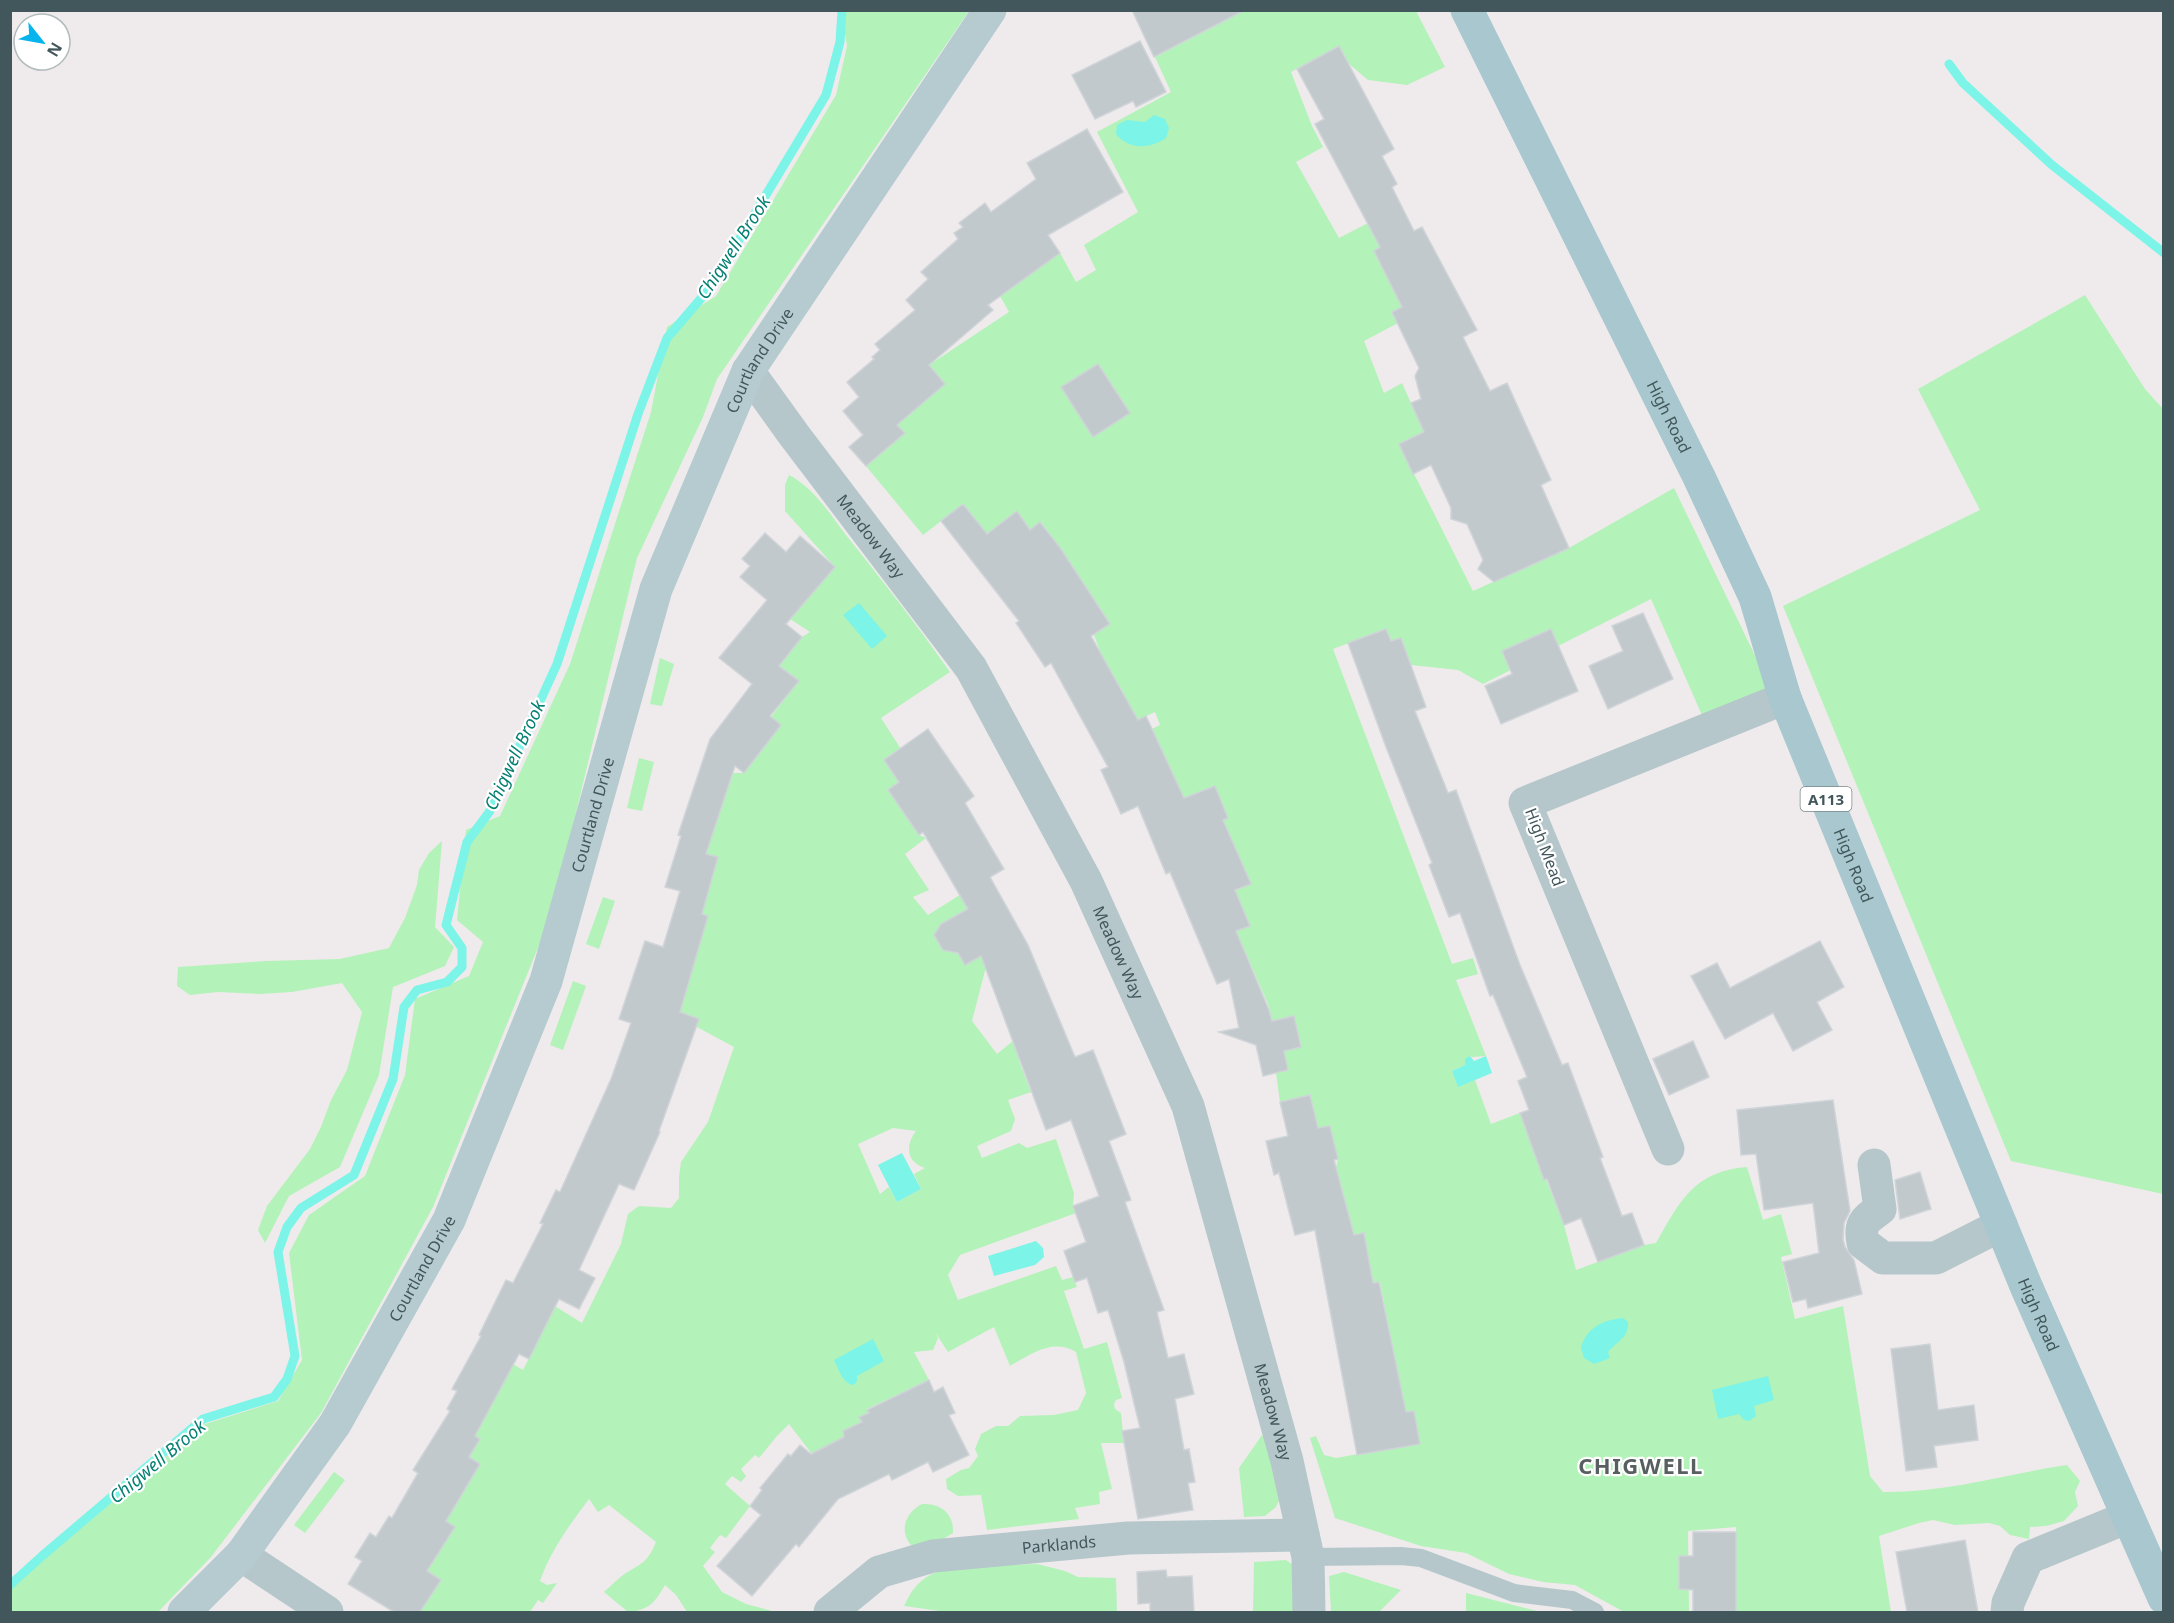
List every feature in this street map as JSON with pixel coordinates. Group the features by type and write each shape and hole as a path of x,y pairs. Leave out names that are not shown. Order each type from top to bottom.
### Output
{"main road":[{"name":"High Road","path":"1467,10 1659,394 1755,597 1785,698 2001,1225 2163,1598"}],"street":[{"name":"Courtland Drive","path":"184,1612 241,1555 335,1424 449,1220 546,981 656,589 748,371 990,10"},
{"name":"Meadow Way","path":"748,371 971,668 1086,881 1188,1106 1287,1461 1305,1546 1309,1612"},
{"name":"High Mead","path":"1668,1149 1525,803 1785,698"},
{"path":"1875,1165 1880,1209 1866,1220 1860,1230 1863,1243 1883,1258 1936,1258 2001,1225"},
{"path":"2007,1612 2008,1603 2028,1558 2128,1517"},
{"name":"Parklands","path":"830,1612 879,1572 933,1556 1128,1538 1305,1546"},
{"path":"241,1555 327,1612"}],"lane":[{"path":"1305,1546 1421,1557 1514,1593 1572,1600 1595,1612"}],"green space":[{"path":"841,11 969,11 717,379 703,417 637,558 552,913 433,1207 321,1413 211,1557 158,1612 11,1612 10,1588 205,1424 278,1401 302,1360 289,1253 309,1215 365,1176 405,1075 415,999 469,976 483,942 457,920 466,830 500,816 570,664 651,412 667,327 716,296 836,95 847,46"},
{"path":"1224,11 1416,11 1445,67 1407,85 1368,80 1348,63 1339,46 1291,72 1312,126 1323,147 1296,162 1339,238 1368,223 1380,247 1374,251 1410,303 1398,323 1364,341 1384,393 1402,383 1424,432 1399,444 1473,591 1569,548 1674,488 1777,701 1708,729 1651,599 1483,684 1458,670 1411,665 1401,638 1391,641 1386,629 1333,649 1452,964 1473,958 1478,974 1456,980 1486,1056 1470,1056 1465,1065 1452,1071 1458,1086 1475,1080 1491,1124 1520,1113 1564,1225 1576,1270 1644,1245 1656,1243 1681,1202 1701,1182 1729,1170 1747,1167 1763,1220 1781,1214 1792,1254 1781,1257 1795,1319 1843,1306 1870,1476 1883,1492 1952,1486 2067,1465 2080,1481 2075,1492 2078,1506 2064,1521 2030,1527 2029,1539 2010,1535 2000,1526 1989,1523 1955,1525 1933,1520 1879,1536 1891,1612 1736,1612 1736,1527 1688,1531 1689,1612 1624,1612 1575,1585 1543,1582 1509,1574 1466,1553 1421,1546 1335,1518 1310,1438 1316,1436 1324,1455 1336,1458 1420,1443 1414,1411 1386,1416 1382,1395 1402,1392 1398,1373 1371,1378 1393,1350 1380,1282 1373,1283 1364,1234 1354,1235 1336,1167 1338,1159 1330,1126 1318,1128 1310,1095 1280,1102 1276,1073 1288,1070 1284,1051 1301,1046 1294,1017 1272,1021 1268,1004 1236,931 1249,925 1235,890 1250,884 1217,823 1228,818 1215,786 1183,799 1152,729 1160,725 1155,712 1137,720 1101,654 1094,635 1110,623 1041,522 1030,530 1016,512 987,534 963,504 923,535 866,466 904,433 897,425 915,409 929,365 1009,312 1000,296 1060,253 1076,282 1096,270 1084,245 1138,212 1097,132 1171,92 1155,57 1227,20"},
{"path":"2085,295 2145,389 2163,409 2163,1194 2011,1161 1783,606 1980,510 1918,389"},
{"path":"789,475 806,486 899,603 950,672 881,718 901,749 884,760 899,782 888,790 919,835 926,838 905,854 929,890 913,897 928,915 971,888 982,901 935,935 943,950 958,953 965,965 982,955 987,963 972,1021 997,1054 1013,1041 1044,1051 1019,1061 1031,1092 1008,1100 1015,1119 1011,1131 977,1146 982,1158 1019,1143 1027,1148 1056,1139 1074,1193 1073,1206 1076,1213 960,1255 948,1275 958,1300 1056,1266 1062,1280 1073,1277 1077,1287 1064,1291 1084,1349 1107,1342 1122,1398 1116,1400 1114,1404 1115,1409 1121,1413 1124,1443 1101,1443 1112,1489 1099,1492 1100,1504 1075,1508 1079,1519 987,1530 981,1495 958,1496 947,1489 946,1479 969,1468 978,1456 975,1449 981,1434 996,1426 1008,1426 1020,1416 1054,1415 1078,1410 1086,1393 1076,1352 1067,1348 1051,1347 1042,1349 1010,1366 994,1327 948,1352 935,1332 938,1338 933,1350 914,1352 929,1380 867,1409 869,1413 859,1417 862,1422 844,1437 812,1454 789,1424 759,1458 755,1455 741,1469 746,1476 741,1482 732,1476 725,1484 750,1506 726,1538 720,1535 710,1548 715,1552 703,1566 722,1592 746,1604 776,1612 687,1612 676,1595 665,1585 647,1607 628,1612 604,1592 644,1561 656,1542 609,1505 598,1512 589,1499 555,1549 540,1581 547,1585 557,1583 543,1603 538,1600 530,1612 420,1612 441,1581 427,1571 455,1527 429,1511 480,1464 469,1457 480,1439 474,1435 513,1364 523,1370 550,1317 534,1293 582,1323 621,1244 628,1214 639,1206 671,1208 679,1198 681,1162 708,1122 734,1047 697,1027 699,1019 680,1012 685,993 688,910 706,898 718,858 706,854 733,773 744,773 781,725 771,717 798,681 779,666 802,637 810,632 790,619 835,567 785,511 785,485","holes":["893,1128 916,1131 912,1136 909,1152 914,1162 925,1168 914,1174 921,1189 897,1202 889,1187 880,1194 858,1144"]},
{"path":"660,658 674,664 662,706 650,704"},
{"path":"639,758 654,762 642,811 627,808"},
{"path":"442,841 435,927 454,947 445,966 393,987 379,1075 340,1167 289,1196 265,1243 258,1230 267,1206 310,1149 321,1127 331,1100 347,1070 362,1012 342,983 292,992 260,994 218,992 190,995 177,986 178,967 340,959 389,948 405,918 417,885 419,870 429,853"},
{"path":"603,897 615,901 599,949 586,944"},
{"path":"573,981 586,986 563,1050 550,1045"},
{"path":"1262,1435 1267,1440 1281,1496 1276,1507 1265,1516 1244,1517 1239,1468"},
{"path":"334,1472 345,1480 305,1533 294,1525"},
{"path":"922,1504 935,1505 945,1511 951,1520 953,1533 940,1541 915,1549 906,1537 905,1525 910,1513"},
{"path":"1286,1560 1297,1568 1297,1612 1253,1612 1254,1562"},
{"path":"1037,1564 1078,1577 1116,1578 1117,1612 947,1612 904,1606 918,1584 938,1572 981,1566"},
{"path":"1344,1572 1401,1590 1379,1612 1331,1612 1329,1576"},
{"path":"1466,1593 1541,1612 1466,1612"}],"water":[{"path":"1154,115 1165,119 1169,128 1166,138 1160,142 1147,146 1133,145 1116,134 1117,125 1127,120 1145,122"},
{"path":"859,603 887,636 872,649 843,615"},
{"path":"1470,1056 1474,1061 1486,1056 1492,1073 1458,1087 1452,1071 1465,1065 1465,1059"},
{"path":"902,1153 921,1189 897,1202 878,1165"},
{"path":"1036,1241 1043,1248 1044,1257 1035,1265 994,1276 988,1256"},
{"path":"1623,1318 1628,1322 1628,1327 1621,1339 1608,1352 1610,1358 1594,1364 1584,1358 1581,1347 1591,1330 1602,1323"},
{"path":"873,1339 884,1361 857,1376 854,1385 850,1384 842,1376 834,1360"},
{"path":"1768,1376 1774,1400 1754,1406 1756,1416 1749,1421 1744,1420 1739,1414 1718,1419 1712,1390"}],"building":[{"path":"1132,10 1245,10 1154,57"},
{"path":"1140,41 1166,92 1136,107 1133,101 1095,119 1072,75"},
{"path":"1339,46 1394,149 1382,156 1397,184 1392,187 1414,231 1422,227 1477,330 1463,337 1490,391 1507,383 1551,480 1541,485 1569,548 1494,582 1478,569 1483,560 1467,524 1451,519 1451,508 1431,465 1413,474 1399,444 1424,432 1411,403 1421,399 1415,376 1419,368 1392,312 1402,307 1374,251 1380,247 1315,124 1324,119 1297,69"},
{"path":"1087,129 1123,192 1048,235 1060,253 988,305 993,310 929,365 945,384 897,425 905,433 866,466 849,447 863,435 843,411 859,397 847,382 874,359 872,357 880,350 875,344 915,310 906,300 928,279 921,272 958,239 954,233 963,227 959,223 985,203 991,212 1036,179 1027,163"},
{"path":"1098,364 1130,413 1093,437 1061,387"},
{"path":"963,504 987,534 1017,511 1030,530 1040,522 1061,549 1110,624 1091,636 1138,720 1146,716 1184,798 1215,786 1228,818 1223,820 1251,884 1235,890 1250,926 1236,931 1272,1021 1294,1016 1301,1047 1284,1051 1288,1070 1263,1076 1256,1045 1219,1032 1239,1028 1229,979 1217,984 1170,872 1166,874 1138,806 1121,814 1101,770 1108,767 1051,663 1045,667 1016,623 1019,621 941,521"},
{"path":"765,533 786,552 800,536 835,567 786,624 802,637 779,666 799,681 770,716 781,725 744,773 735,766 706,854 718,857 702,914 708,916 680,1012 699,1019 660,1132 634,1190 619,1184 579,1270 595,1278 579,1309 559,1299 529,1359 519,1354 475,1436 480,1439 469,1457 480,1464 446,1521 455,1527 427,1571 441,1580 420,1612 394,1612 348,1584 362,1561 355,1557 370,1533 376,1537 389,1516 392,1518 418,1473 413,1470 450,1411 447,1409 457,1391 452,1389 481,1336 479,1335 506,1280 513,1283 543,1224 540,1223 556,1190 560,1192 611,1079 631,1023 619,1019 645,941 663,947 680,891 665,887 681,836 678,835 710,739 752,684 719,658 767,600 740,577 750,566 742,559"},
{"path":"1643,613 1673,679 1608,709 1589,666 1623,651 1612,626"},
{"path":"1386,629 1391,641 1401,638 1426,707 1415,711 1448,793 1456,790 1520,965 1562,1065 1568,1063 1622,1216 1632,1213 1644,1245 1598,1262 1581,1218 1564,1225 1547,1179 1544,1180 1520,1113 1529,1110 1518,1081 1527,1077 1493,995 1490,996 1460,913 1449,917 1429,865 1432,863 1348,643"},
{"path":"1551,629 1578,691 1501,724 1485,686 1512,674 1502,651"},
{"path":"928,729 974,796 965,803 1004,869 990,877 1028,945 1075,1057 1093,1050 1126,1134 1109,1141 1131,1200 1125,1202 1164,1310 1157,1312 1168,1358 1184,1354 1194,1394 1175,1399 1184,1450 1189,1449 1195,1482 1188,1483 1193,1510 1138,1519 1122,1431 1140,1428 1124,1362 1108,1310 1098,1313 1087,1278 1075,1282 1064,1251 1086,1242 1073,1206 1099,1196 1071,1120 1046,1130 981,956 965,965 958,953 943,950 934,935 941,924 968,909 923,832 919,835 888,790 899,782 884,760"},
{"path":"1820,941 1844,987 1817,1002 1832,1030 1793,1051 1773,1013 1725,1039 1691,976 1717,963 1730,988"},
{"path":"1693,1041 1709,1077 1669,1095 1653,1059"},
{"path":"1310,1095 1318,1128 1330,1126 1338,1159 1334,1160 1354,1235 1364,1233 1373,1283 1379,1282 1406,1412 1414,1411 1420,1444 1357,1455 1315,1230 1295,1235 1279,1173 1274,1175 1266,1141 1288,1136 1280,1102"},
{"path":"1833,1100 1850,1211 1844,1223 1843,1239 1845,1247 1854,1260 1862,1294 1808,1308 1806,1299 1793,1302 1783,1262 1819,1253 1813,1203 1764,1210 1756,1154 1741,1155 1737,1110"},
{"path":"1920,1172 1931,1209 1900,1219 1895,1180"},
{"path":"1930,1344 1938,1410 1974,1405 1978,1440 1934,1446 1937,1467 1906,1471 1891,1349"},
{"path":"929,1380 934,1392 943,1387 955,1413 949,1415 969,1455 933,1472 928,1462 892,1480 889,1474 838,1499 799,1547 796,1544 752,1596 717,1566 761,1515 750,1506 762,1490 760,1488 788,1454 791,1456 800,1445 811,1454 844,1437 843,1431 862,1422 859,1417 869,1413 867,1410"},
{"path":"1693,1532 1736,1532 1736,1612 1693,1612 1693,1590 1679,1589 1679,1556 1693,1556"},
{"path":"1965,1540 1978,1612 1907,1612 1896,1552"},
{"path":"1166,1570 1167,1577 1192,1576 1194,1612 1150,1612 1150,1603 1138,1604 1137,1572"}],"waterway":[{"name":"Chigwell Brook","path":"10,1585 203,1419 274,1397 287,1379 295,1356 278,1252 287,1227 301,1208 354,1175 393,1079 404,1007 417,990 447,982 462,967 462,948 446,925 467,842 490,811 557,664 638,414 667,338 710,288 826,95 840,42 842,10"},
{"path":"1949,64 1963,83 2052,165 2164,253"}],"district":[{"name":"CHIGWELL","path":"1641,1465"}]}
